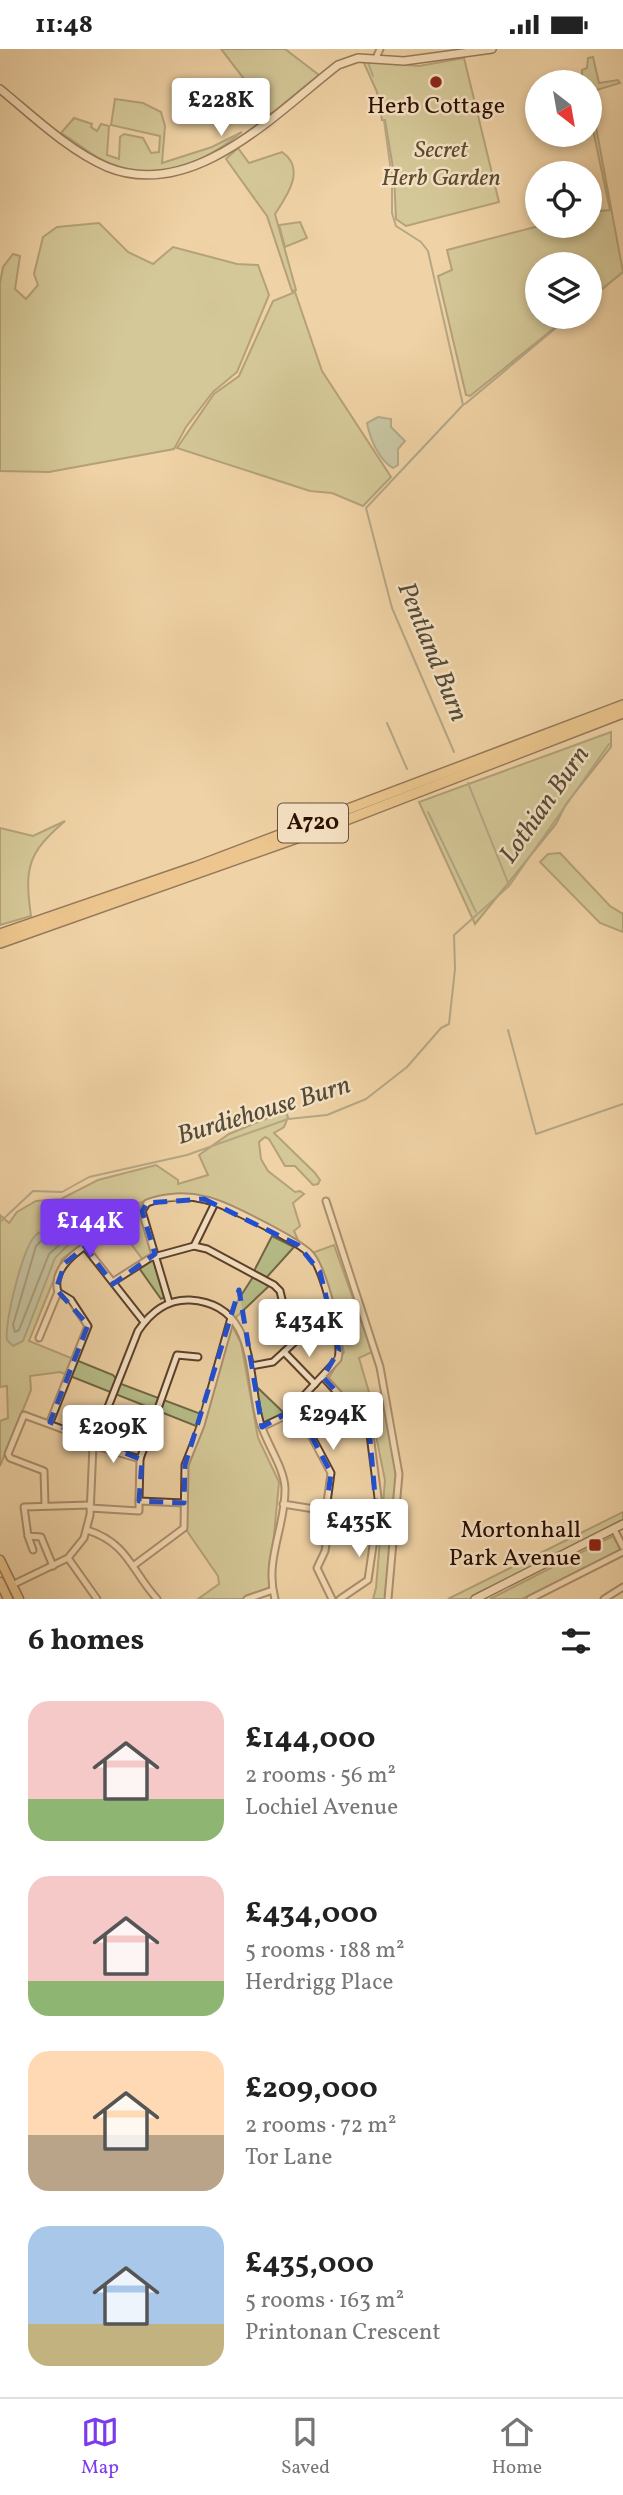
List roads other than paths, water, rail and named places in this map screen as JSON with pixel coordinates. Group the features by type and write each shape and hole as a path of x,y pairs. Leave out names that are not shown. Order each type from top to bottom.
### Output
{"highway":[{"name":"A720","path":"0,932 195,867 623,705"},
{"name":"A720","path":"0,945 328,827 623,713"}],"main road":[{"path":"0,1560 8,1599"},
{"path":"5,1585 19,1599"}],"street":[{"path":"370,58 380,49"},
{"path":"0,89 85,155 109,168 162,175 182,172 215,158 338,65 370,58 425,60 492,49"},
{"path":"169,1302 143,1206 168,1197 204,1199 215,1203 298,1245 310,1254 320,1272 340,1354 323,1377 290,1410 278,1420 262,1427"},
{"path":"326,1201 380,1367 400,1474 388,1599"},
{"path":"194,1246 215,1203"},
{"path":"39,1338 58,1292 57,1284 65,1263 112,1229"},
{"path":"114,1282 155,1256 194,1246 207,1249 274,1285 280,1291 284,1308 307,1332"},
{"path":"85,1247 144,1322"},
{"path":"50,1422 88,1326 71,1300 58,1292"},
{"path":"5,1585 53,1566 68,1557 87,1530 94,1443 144,1322 169,1302 201,1302 231,1318 248,1346 262,1427 283,1480 282,1504 272,1561 275,1599"},
{"path":"251,1366 274,1362 325,1314 331,1313"},
{"path":"133,1566 183,1531 185,1465 201,1425 231,1318"},
{"path":"284,1352 315,1384"},
{"path":"33,1550 24,1507 90,1506 139,1511 140,1459 163,1401 173,1361 177,1355 198,1357"},
{"path":"323,1377 369,1426 379,1497 368,1580 340,1599"},
{"path":"290,1410 306,1426 331,1473 325,1551 317,1568 332,1599"},
{"path":"44,1505 44,1471 10,1458 8,1454 24,1415 50,1422 94,1443 140,1459"},
{"path":"139,1501 184,1503"},
{"path":"282,1504 377,1519"},
{"path":"475,1599 623,1524"},
{"path":"530,1599 623,1550 614,1529"},
{"path":"87,1530 116,1544 157,1599"},
{"path":"28,1536 41,1537 53,1566"},
{"path":"68,1557 97,1599"},
{"path":"604,1599 623,1587"},
{"path":"247,1599 273,1590"}],"water":[{"path":"378,417 391,419 391,427 405,441 398,449 398,465 393,468 379,454 368,429 367,423"},
{"path":"62,1226 72,1229 75,1238 55,1258 23,1341 13,1346 7,1340 8,1318 26,1254 38,1233"}],"waterway":[{"name":"Pentland Burn","path":"367,60 373,76"},
{"name":"Pentland Burn","path":"384,120 392,178 392,213 396,226 421,242 428,251 463,405 366,508 392,608 454,752"},
{"path":"602,289 623,272"},
{"path":"465,404 555,329"},
{"path":"387,723 407,769"},
{"name":"Burdiehouse Burn","path":"0,1222 33,1191 62,1192 89,1177 187,1155 288,1119 327,1115 366,1099 407,1067 441,1028 449,1024 455,969 454,935 509,886 609,744"},
{"name":"Pentland Burn","path":"468,783 509,885"},
{"path":"428,812 476,912"},
{"path":"508,1030 536,1134 623,1104"}],"place":[{"name":"Herb Cottage","path":"436,82"},
{"name":"Mortonhall Park Avenue","path":"595,1545"}],"park label":[{"name":"Secret Herb Garden","path":"441,165"}],"water label":[{"name":"Lothian Burn","path":"545,805"}]}
